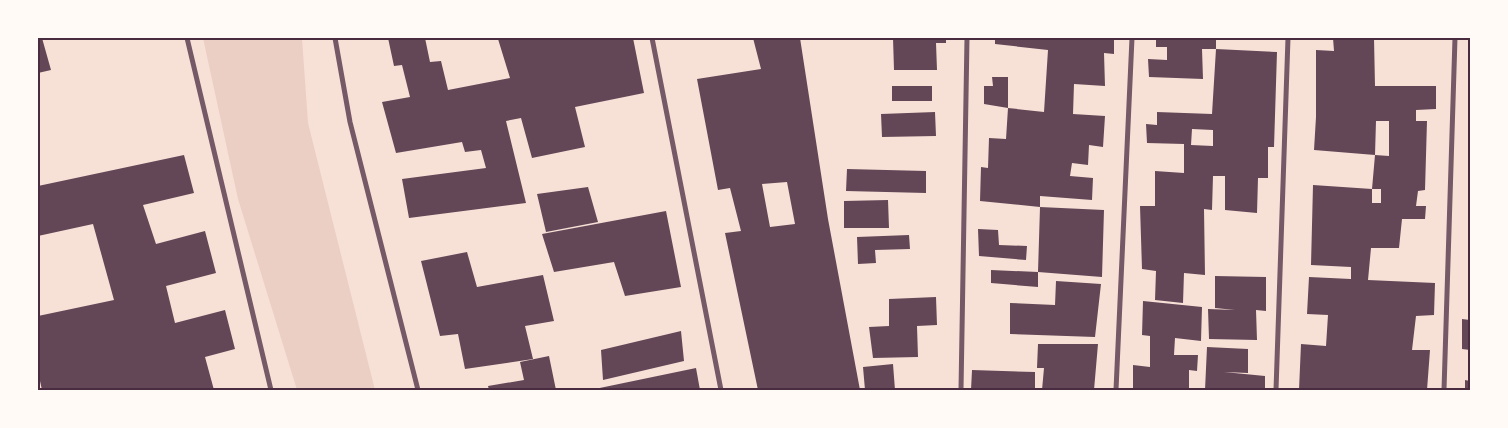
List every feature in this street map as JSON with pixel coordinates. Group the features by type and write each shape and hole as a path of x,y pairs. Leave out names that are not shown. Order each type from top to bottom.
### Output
{"street":[{"path":"187,38 271,390"},
{"path":"335,38 350,122 418,390"},
{"path":"652,38 721,390"},
{"path":"961,390 967,38"},
{"path":"1116,390 1132,38"},
{"path":"1276,390 1288,38"},
{"path":"1444,390 1455,38"}],"shaded area":[{"path":"203,38 302,38 308,123 375,390 297,390 238,199"}],"building":[{"path":"38,38 42,38 51,70 38,73"},
{"path":"388,38 425,38 430,62 441,61 448,90 510,78 498,39 633,38 644,93 575,107 585,147 532,158 521,118 506,121 526,203 409,218 402,179 486,168 481,150 465,152 462,142 396,153 382,102 410,97 402,65 394,66"},
{"path":"753,38 800,38 828,219 860,390 758,390 725,233 741,231 730,188 718,190 697,79 761,69","holes":["787,182 795,224 770,227 762,184"]},
{"path":"893,38 946,38 946,43 936,43 937,70 894,70"},
{"path":"995,38 1114,38 1114,54 1104,53 1105,86 1074,84 1073,114 1105,116 1103,147 1089,145 1088,165 1072,163 1070,176 1093,178 1092,200 1040,196 1040,207 980,201 981,167 988,168 989,138 1006,139 1008,108 1044,112 1048,50 995,44"},
{"path":"1156,38 1216,38 1216,49 1202,49 1203,79 1149,77 1148,59 1167,60 1167,47 1156,47"},
{"path":"1333,38 1374,38 1375,86 1436,86 1436,109 1416,110 1416,121 1427,121 1425,190 1418,191 1416,206 1426,206 1425,219 1402,219 1399,248 1371,248 1368,280 1435,283 1434,315 1416,316 1412,350 1430,350 1427,390 1299,390 1301,344 1326,346 1328,315 1307,314 1309,277 1351,279 1351,267 1311,265 1313,185 1372,189 1375,155 1314,150 1316,50 1334,51","holes":["1376,121 1389,121 1389,156 1375,155","1372,189 1381,189 1381,203 1372,203"]},
{"path":"1216,49 1277,52 1274,147 1268,147 1268,178 1258,178 1257,213 1225,210 1225,176 1213,176 1212,210 1204,209 1205,275 1184,273 1183,303 1155,300 1156,271 1142,269 1140,206 1155,206 1155,171 1184,173 1184,144 1147,143 1146,124 1157,125 1157,112 1212,114","holes":["1192,129 1213,130 1213,146 1191,145"]},
{"path":"992,77 1008,77 1008,108 984,104 984,86 993,86"},
{"path":"892,86 932,86 932,101 892,101"},
{"path":"935,112 936,136 882,137 881,114"},
{"path":"184,155 194,193 143,205 156,244 205,231 216,273 166,286 175,323 225,310 235,349 205,357 214,390 42,390 38,372 38,316 114,300 93,224 38,236 38,186"},
{"path":"847,169 926,171 926,193 846,191"},
{"path":"588,187 598,222 546,232 537,194"},
{"path":"888,200 889,228 844,228 844,201"},
{"path":"1040,207 1104,210 1102,277 1038,272"},
{"path":"666,211 681,287 625,296 614,262 554,272 542,234"},
{"path":"978,229 998,230 999,245 1027,246 1026,260 979,256"},
{"path":"909,235 910,249 875,250 876,263 858,264 857,237"},
{"path":"467,252 477,287 543,275 554,321 525,326 533,359 465,369 458,334 440,336 421,261"},
{"path":"991,270 1038,272 1038,287 991,283"},
{"path":"1215,276 1266,277 1266,311 1256,310 1257,340 1209,339 1208,309 1235,310 1215,308"},
{"path":"1056,281 1101,284 1095,337 1010,334 1010,303 1055,305"},
{"path":"936,297 937,325 917,326 918,357 873,358 869,327 889,326 889,299"},
{"path":"1143,301 1202,307 1201,341 1175,338 1174,355 1198,355 1197,371 1189,370 1189,390 1133,390 1133,365 1150,367 1150,336 1142,335"},
{"path":"1462,319 1470,320 1470,350 1462,349"},
{"path":"681,331 684,361 603,380 601,350"},
{"path":"1038,344 1098,344 1094,390 1042,390 1044,368 1037,368"},
{"path":"1207,347 1248,349 1248,373 1224,372 1265,376 1265,390 1205,390"},
{"path":"549,356 556,390 489,390 488,386 524,380 520,362"},
{"path":"893,364 895,390 865,390 863,367"},
{"path":"696,368 700,390 590,390"},
{"path":"972,370 1035,372 1035,390 971,390"},
{"path":"1465,380 1470,381 1470,390 1465,390"}]}
